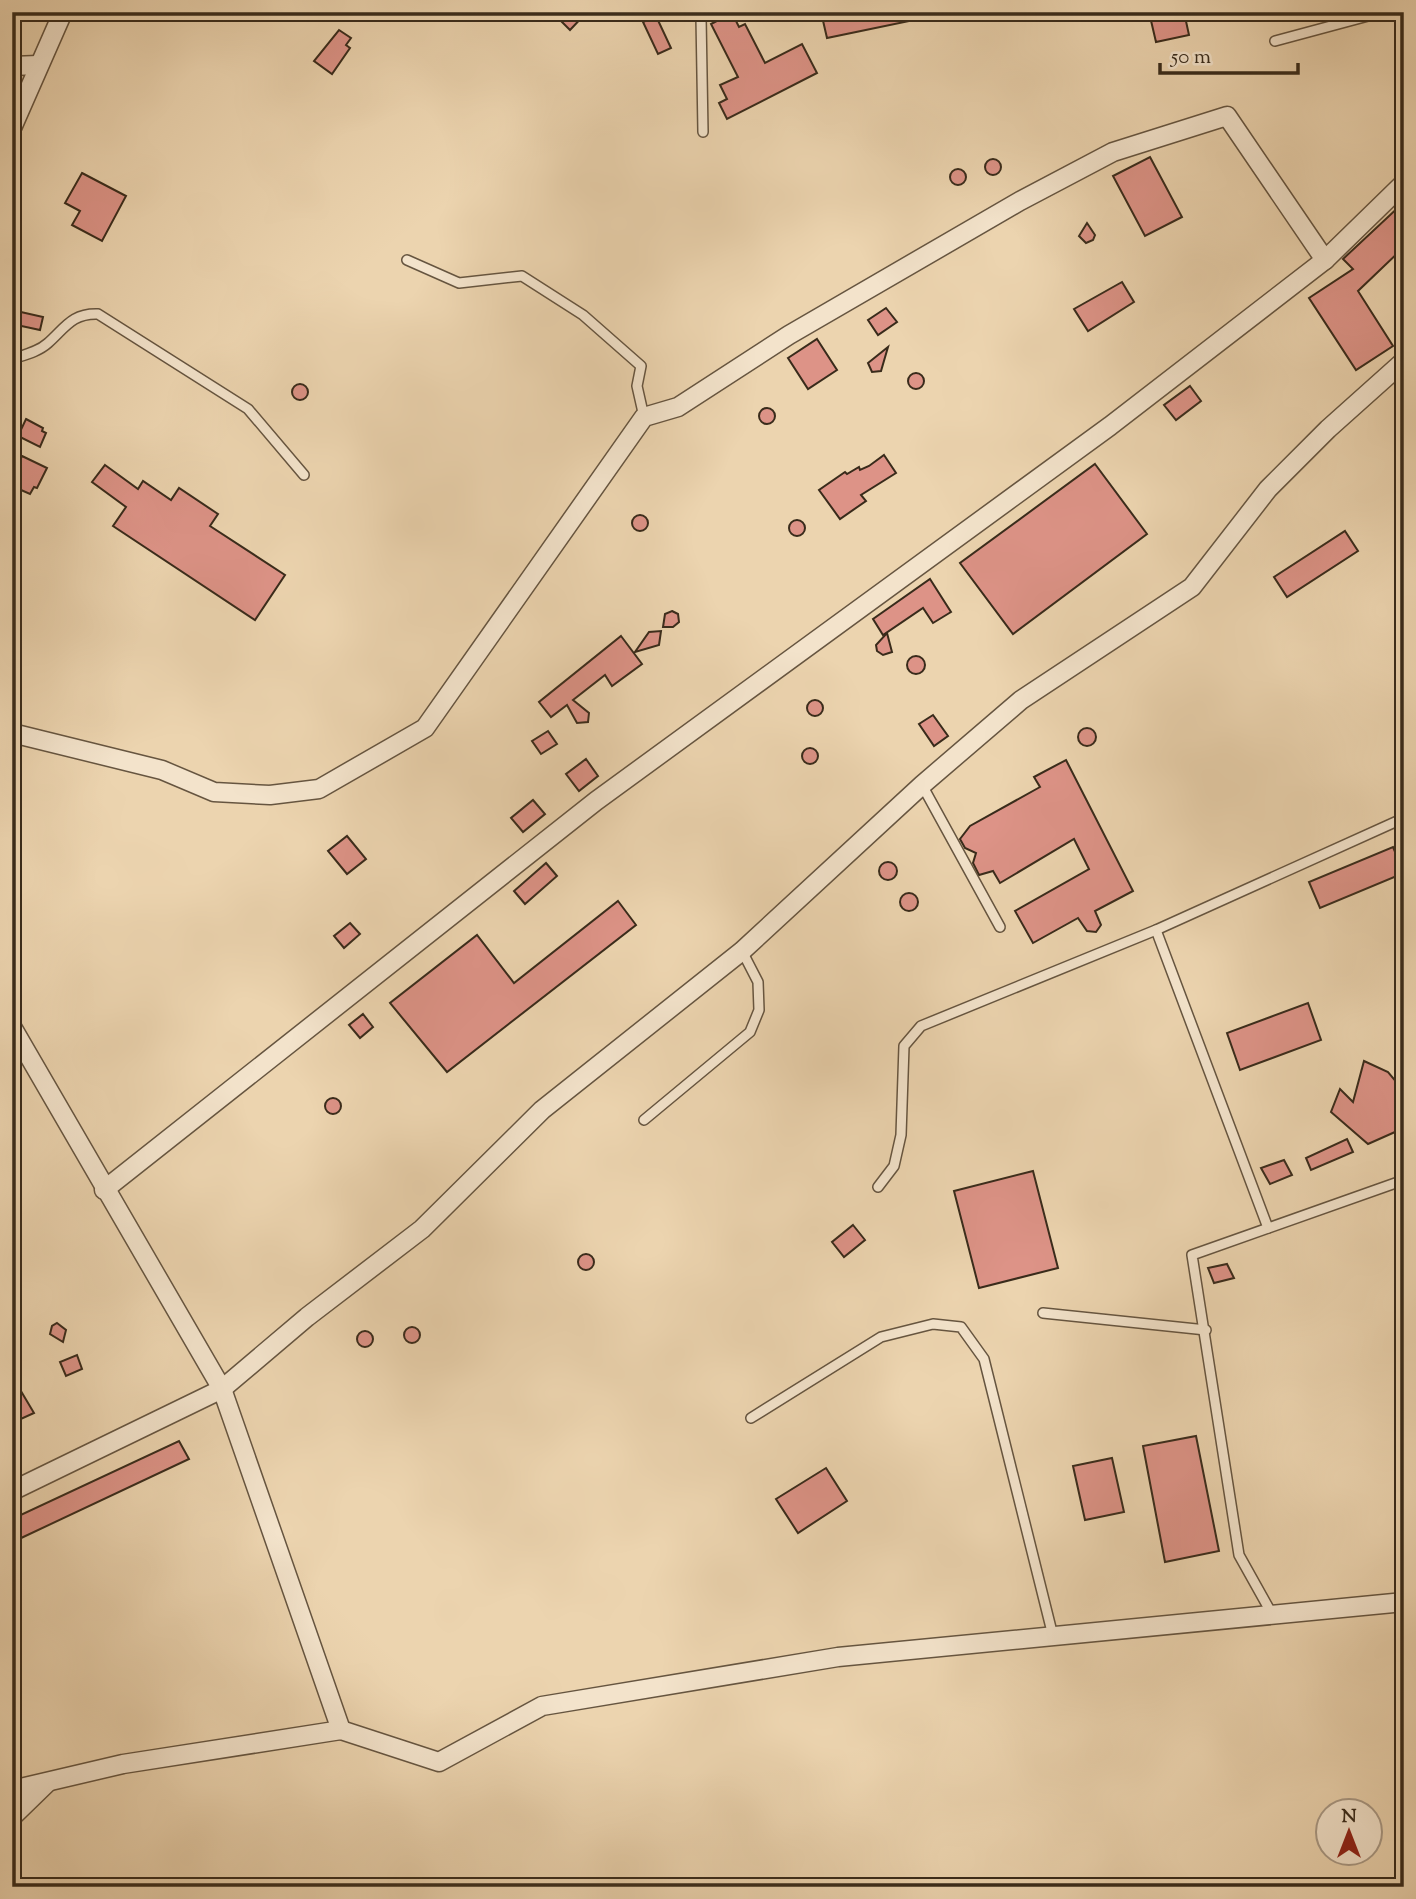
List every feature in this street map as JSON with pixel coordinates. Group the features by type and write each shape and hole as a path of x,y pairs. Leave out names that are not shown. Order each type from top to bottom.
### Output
{"street":[{"path":"12,128 63,12"},
{"path":"12,66 38,65"},
{"path":"12,733 162,769 214,792 270,795 319,789 425,728 644,416 678,407 789,335 1020,201 1113,152 1227,116 1325,260"},
{"path":"104,1190 596,801 1110,426 1325,260 1404,183"},
{"path":"12,1490 222,1389 307,1317 422,1229 542,1110 742,951 922,785 1021,700 1192,587 1268,489 1328,429 1404,361"},
{"path":"12,1027 104,1190 222,1389 341,1730"},
{"path":"12,1790 122,1764 341,1730 439,1762 542,1706 838,1657 1404,1602"},
{"path":"12,1817 49,1781"}],"lane":[{"path":"703,132 701,17 704,12"},
{"path":"1275,41 1383,12"},
{"path":"407,260 459,283 522,275 583,315 641,366 637,386 644,416"},
{"path":"12,359 47,343 61,328 77,317 98,314 248,409 304,475"},
{"path":"922,785 1000,928"},
{"path":"878,1187 894,1166 901,1135 904,1046 921,1026 1156,930 1404,818"},
{"path":"1156,930 1268,1228"},
{"path":"644,1120 750,1032 759,1010 758,982 742,951"},
{"path":"1272,1614 1239,1555 1206,1330 1192,1255 1404,1181"},
{"path":"1043,1313 1206,1330"},
{"path":"751,1418 881,1337 933,1324 961,1327 984,1359 1053,1638"}],"building":[{"path":"552,12 587,12 570,30"},
{"path":"821,12 919,12 919,19 827,38"},
{"path":"1149,12 1184,12 1189,35 1156,42"},
{"path":"732,13 739,27 745,24 765,63 802,44 817,73 727,119 719,103 727,99 720,85 738,77 711,24"},
{"path":"656,16 671,48 658,54 643,22"},
{"path":"339,30 351,38 346,45 350,48 332,74 314,61"},
{"path":"1150,157 1182,217 1145,236 1113,176"},
{"path":"993,159 1001,167 993,175 985,167"},
{"path":"958,169 964,171 964,183 958,185 952,183 950,177 952,171"},
{"path":"82,173 126,196 102,241 72,225 80,211 65,203"},
{"path":"1404,202 1404,247 1358,291 1393,346 1356,370 1309,298 1353,269 1343,259"},
{"path":"1087,223 1095,235 1093,240 1086,243 1079,236"},
{"path":"1122,282 1134,302 1088,331 1074,309"},
{"path":"886,308 897,322 878,335 868,320"},
{"path":"12,310 43,317 40,330 12,324"},
{"path":"817,339 837,370 808,389 788,358"},
{"path":"888,347 881,371 872,372 868,363"},
{"path":"916,373 922,375 922,387 916,389 910,387 908,381 910,375"},
{"path":"300,384 306,386 306,398 300,400 294,398 292,392 294,386"},
{"path":"1190,386 1201,401 1176,420 1164,405"},
{"path":"767,408 773,410 773,422 767,424 761,422 759,416 761,410"},
{"path":"26,419 43,428 42,431 46,433 40,447 18,436"},
{"path":"884,455 896,473 861,495 866,501 840,519 819,490 845,472 847,474 859,467 860,470"},
{"path":"22,456 47,468 37,488 34,487 30,494 12,486 12,477"},
{"path":"1095,464 1147,534 1013,634 960,563"},
{"path":"105,465 138,489 143,481 171,500 179,488 218,514 210,526 285,575 255,620 113,526 126,507 92,482"},
{"path":"640,515 646,517 646,529 640,531 634,529 632,523 634,517"},
{"path":"797,520 803,522 803,534 797,536 791,534 789,528 791,522"},
{"path":"1345,531 1358,551 1287,597 1274,577"},
{"path":"930,579 951,612 933,623 923,608 883,635 873,619"},
{"path":"672,611 678,614 679,622 673,627 663,627 665,614"},
{"path":"661,631 659,645 635,652 649,632"},
{"path":"887,633 892,652 883,655 877,651 876,645"},
{"path":"621,636 642,664 612,686 605,675 573,700 589,713 588,722 577,723 567,705 551,717 539,702"},
{"path":"916,656 922,659 925,665 922,671 916,674 910,671 907,665 910,659"},
{"path":"812,700 818,700 823,708 821,714 812,716 807,711 807,705"},
{"path":"933,715 948,736 934,746 919,724"},
{"path":"1087,728 1093,731 1096,737 1093,743 1087,746 1081,743 1078,737 1081,731"},
{"path":"548,731 557,744 541,754 532,741"},
{"path":"810,748 816,750 816,762 810,764 804,762 802,756 804,750"},
{"path":"586,759 598,776 579,791 566,774"},
{"path":"1066,760 1133,891 1095,911 1101,925 1096,932 1087,931 1078,918 1033,943 1015,911 1089,869 1074,839 1000,883 993,871 979,875 973,863 976,853 965,848 960,839 970,826 1040,787 1034,777"},
{"path":"533,800 545,814 523,832 511,818"},
{"path":"347,836 366,859 347,874 328,851"},
{"path":"1393,847 1404,873 1320,908 1309,882"},
{"path":"888,862 894,865 897,871 894,877 888,880 882,877 879,871 882,865"},
{"path":"546,863 557,876 525,904 514,891"},
{"path":"909,893 915,896 918,902 915,908 909,911 903,908 900,902 903,896"},
{"path":"618,901 636,925 447,1072 390,1003 477,935 514,983"},
{"path":"350,923 360,934 344,948 334,936"},
{"path":"1308,1003 1321,1040 1240,1070 1227,1033"},
{"path":"363,1014 373,1027 360,1038 349,1025"},
{"path":"1364,1061 1388,1072 1404,1091 1404,1128 1368,1144 1331,1112 1340,1089 1353,1102"},
{"path":"333,1098 339,1100 339,1112 333,1114 327,1112 325,1106 327,1100"},
{"path":"1347,1139 1353,1152 1311,1170 1306,1158"},
{"path":"1284,1160 1292,1175 1270,1184 1261,1168"},
{"path":"1033,1171 1058,1268 979,1288 954,1191"},
{"path":"853,1225 865,1240 844,1257 832,1242"},
{"path":"586,1254 592,1256 592,1268 586,1270 580,1268 578,1262 580,1256"},
{"path":"1227,1264 1234,1278 1214,1283 1208,1268"},
{"path":"57,1323 66,1330 63,1342 50,1334 52,1326"},
{"path":"412,1327 418,1329 418,1341 412,1343 406,1341 404,1335 406,1329"},
{"path":"365,1331 371,1333 371,1345 365,1347 359,1345 357,1339 359,1333"},
{"path":"77,1355 82,1369 66,1376 60,1362"},
{"path":"12,1376 34,1413 12,1423"},
{"path":"1196,1436 1219,1551 1165,1562 1143,1446"},
{"path":"179,1441 189,1459 19,1539 12,1519"},
{"path":"1112,1458 1124,1512 1085,1520 1073,1466"},
{"path":"826,1468 847,1501 798,1533 776,1499"}]}
